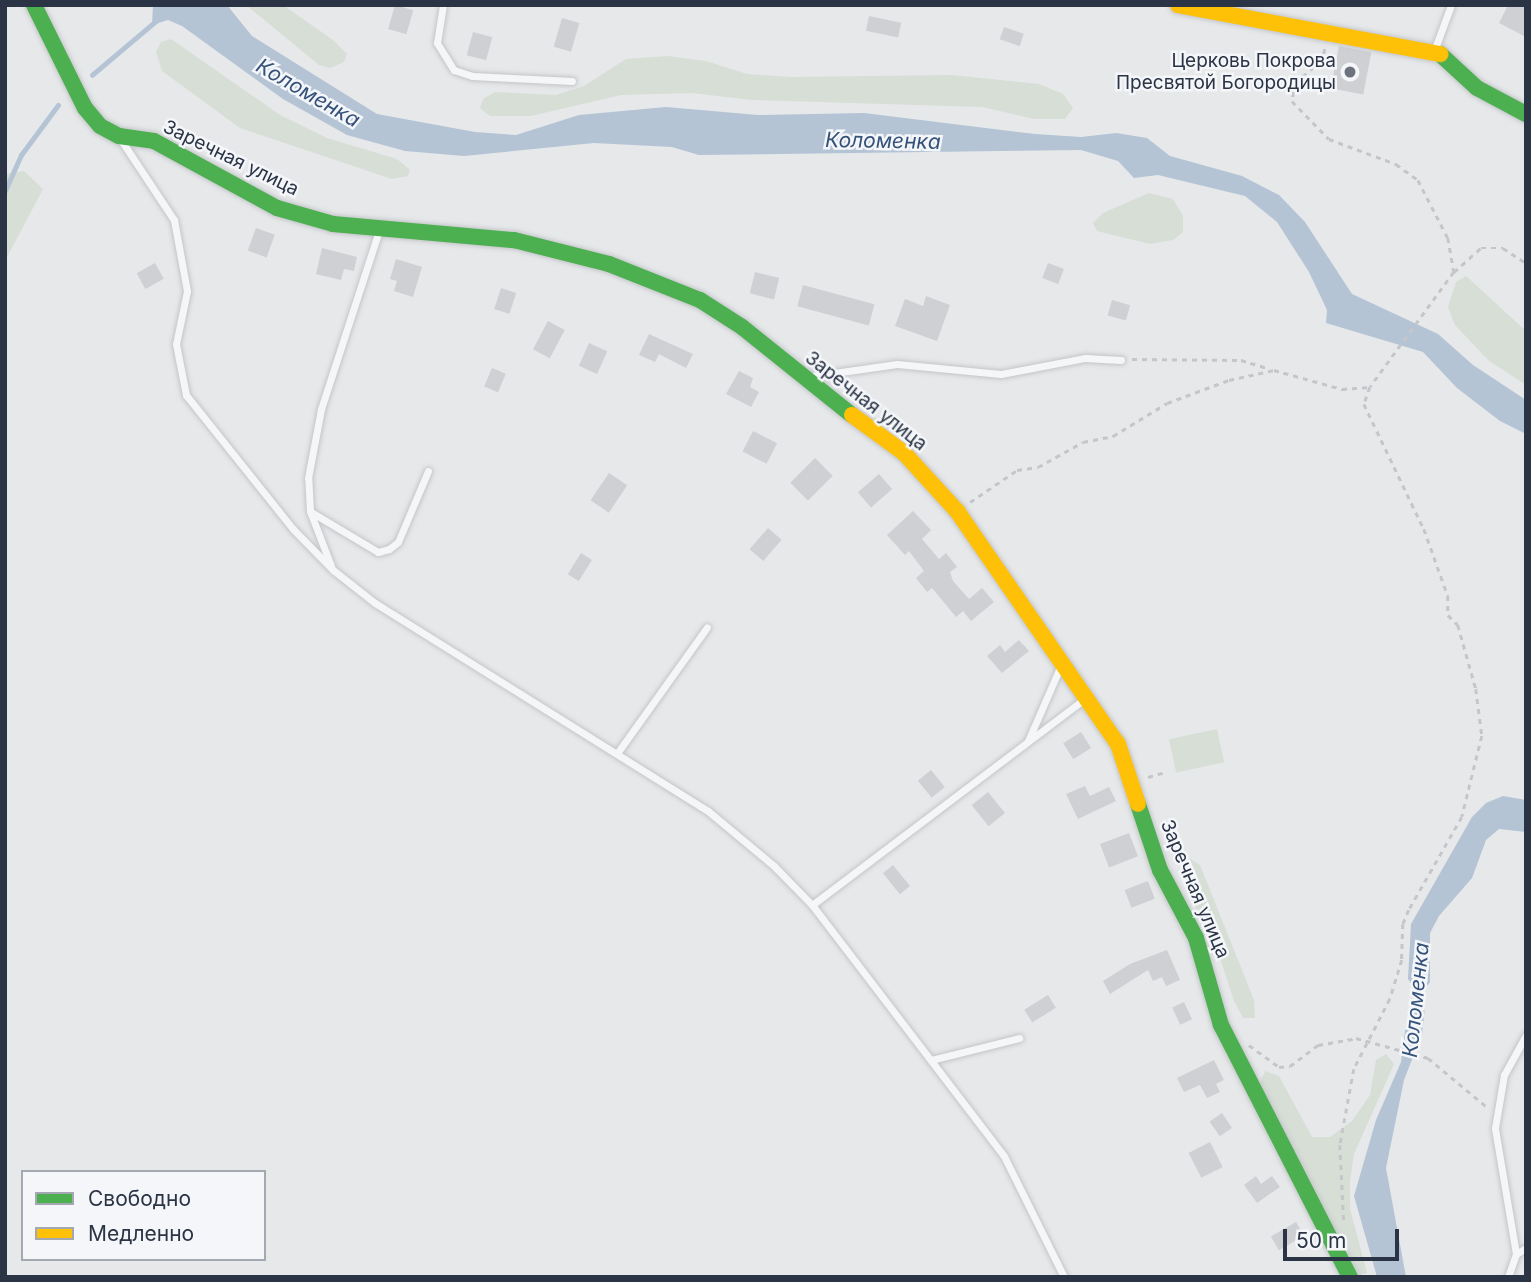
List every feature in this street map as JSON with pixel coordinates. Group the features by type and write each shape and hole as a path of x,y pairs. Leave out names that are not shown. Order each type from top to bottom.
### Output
{"street":[{"name":"Заречная улица","path":"34,5 85,108 100,126 119,136 154,141 185,154 276,208 332,224 514,240 609,264 700,300 742,327 802,378 904,453 957,511 1083,700 1118,744 1160,870 1207,967 1221,1025 1350,1277"},
{"path":"1178,5 1434,51 1450,59 1477,88 1526,114"}],"lane":[{"path":"443,5 437,43 454,70 472,76 572,80"},
{"path":"1434,51 1451,5"},
{"path":"119,136 126,154 174,220 187,291 176,344 186,395 293,529 333,570 375,603 618,752 708,811 774,866 812,905 1004,1156 1064,1277"},
{"path":"333,570 310,511 308,478 321,409 379,230"},
{"path":"802,378 897,364 1001,374 1085,358 1121,360"},
{"path":"310,511 378,552 389,549 398,542 428,471"},
{"path":"618,752 707,627"},
{"path":"1028,742 1061,665"},
{"path":"812,905 1083,700"},
{"path":"1508,1277 1516,1254 1495,1128 1504,1075 1526,1035"},
{"path":"931,1060 1019,1038"},
{"path":"1516,1254 1526,1248"}],"path":[{"path":"1331,33 1322,61 1296,82 1292,100 1329,139 1396,164 1419,180 1444,227 1454,272"},
{"path":"1344,1228 1340,1145 1354,1069 1390,999 1402,960 1406,917 1462,817 1482,736 1476,688 1458,625 1448,615 1448,596 1432,551 1364,404 1370,387 1431,302 1454,272 1481,248 1503,248 1526,263"},
{"path":"1121,360 1241,359 1342,389 1370,387"},
{"path":"957,511 1017,470 1038,467 1083,442 1113,436 1167,403 1274,370"},
{"path":"1221,1025 1279,1067 1290,1066 1318,1045 1356,1038 1367,1044 1428,1058 1497,1116"}],"shaded area":[{"path":"246,5 283,5 333,40 347,54 344,62 330,68 319,65"},
{"path":"171,39 280,115 327,138 397,159 410,170 408,176 392,179 240,128 162,71 156,52 161,42"},
{"path":"668,56 706,61 747,74 791,77 951,75 1039,84 1063,94 1073,108 1065,119 1034,119 982,107 752,100 692,93 621,95 531,116 490,116 480,108 483,99 495,92 556,95 584,86 626,59"},
{"path":"24,171 43,189 5,261 5,174"},
{"path":"1149,193 1173,199 1183,216 1183,232 1173,240 1150,244 1097,231 1093,223 1103,213"},
{"path":"1466,276 1526,331 1526,385 1488,360 1455,325 1448,307 1456,282"},
{"path":"1217,729 1224,762 1176,772 1169,739"},
{"path":"1189,858 1200,865 1254,1000 1255,1018 1243,1018 1234,1001 1219,955 1186,890 1181,868"},
{"path":"1386,1054 1394,1064 1354,1154 1350,1181 1350,1209 1367,1273 1359,1275 1259,1085 1265,1071 1279,1076 1312,1137 1330,1137 1352,1121 1370,1095 1376,1060"}],"water":[{"name":"Коломенка","path":"153,5 227,5 252,36 377,114 475,132 516,135 579,115 666,107 758,115 864,113 1035,134 1081,137 1116,133 1147,138 1170,156 1242,176 1279,195 1305,222 1352,294 1438,334 1473,365 1526,400 1526,434 1500,421 1457,388 1423,352 1326,323 1327,310 1309,272 1277,222 1245,196 1158,175 1134,178 1118,161 1081,150 699,155 672,147 594,143 464,156 405,151 347,135 283,99 182,26 168,20 152,25"},
{"path":"1503,796 1526,800 1526,832 1499,829 1486,840 1472,878 1439,916 1430,933 1430,982 1420,996 1408,979 1411,924 1472,817 1486,803"},
{"path":"1420,996 1425,1007 1422,1034 1404,1080 1386,1168 1406,1277 1377,1277 1354,1196 1376,1120 1401,1062 1405,1031"}],"building":[{"path":"395,5 413,10 406,34 388,29"},
{"path":"1508,5 1526,5 1526,37 1499,23"},
{"path":"869,16 901,23 898,38 866,31"},
{"path":"562,18 579,23 571,52 554,47"},
{"path":"1004,27 1024,34 1020,46 1000,39"},
{"path":"473,32 492,37 486,60 467,55"},
{"path":"1339,46 1371,52 1363,95 1331,88"},
{"path":"256,228 275,235 267,257 248,251"},
{"path":"322,248 357,257 354,271 344,269 341,280 316,274"},
{"path":"396,259 422,267 413,297 394,291 397,281 390,279"},
{"path":"155,263 164,279 145,289 137,273"},
{"path":"1048,263 1064,269 1058,284 1042,278"},
{"path":"755,272 779,278 774,299 750,293"},
{"path":"803,285 874,304 869,325 797,306"},
{"path":"501,288 516,293 509,314 494,309"},
{"path":"926,296 950,305 937,341 895,326 905,299 923,306"},
{"path":"1112,300 1130,305 1126,321 1108,315"},
{"path":"548,321 565,330 550,358 533,349"},
{"path":"649,334 693,354 686,368 659,354 655,362 639,355"},
{"path":"589,343 607,351 597,374 579,366"},
{"path":"492,368 506,374 498,392 484,386"},
{"path":"739,371 753,378 750,387 759,392 751,407 726,394"},
{"path":"753,431 777,443 767,464 743,451"},
{"path":"815,458 833,476 808,500 790,483"},
{"path":"609,473 627,485 609,513 591,500"},
{"path":"879,474 892,489 871,507 858,492"},
{"path":"913,511 931,530 922,539 939,559 946,553 957,567 950,572 953,581 969,599 982,588 994,602 971,621 963,611 956,617 932,588 927,592 916,578 924,571 909,551 905,555 887,535"},
{"path":"768,528 782,540 763,561 750,549"},
{"path":"581,553 592,560 579,581 568,574"},
{"path":"1019,640 1029,651 1002,673 987,656 1000,645 1005,652"},
{"path":"1081,732 1091,748 1073,759 1063,743"},
{"path":"931,770 945,787 932,798 918,781"},
{"path":"1085,786 1090,796 1109,787 1116,801 1078,819 1066,794"},
{"path":"988,792 1005,813 989,826 972,805"},
{"path":"1129,833 1138,856 1109,867 1100,844"},
{"path":"893,865 910,886 900,894 883,873"},
{"path":"1148,881 1155,899 1131,908 1125,890"},
{"path":"1167,950 1180,980 1166,986 1162,977 1153,981 1148,970 1110,994 1103,981 1130,964"},
{"path":"1048,995 1056,1008 1032,1023 1024,1010"},
{"path":"1184,1002 1192,1019 1180,1025 1172,1007"},
{"path":"1214,1060 1224,1080 1216,1084 1220,1092 1207,1098 1200,1085 1184,1092 1177,1078"},
{"path":"1222,1113 1232,1128 1220,1136 1210,1121"},
{"path":"1210,1142 1223,1167 1201,1178 1189,1153"},
{"path":"1256,1176 1261,1184 1272,1176 1280,1187 1257,1203 1244,1185"},
{"path":"1296,1222 1304,1236 1279,1250 1271,1236"}],"waterway":[{"path":"92,75 156,21"},
{"path":"5,191 21,155 58,105"}],"traffic: fast":[{"path":"34,5 85,108 100,126 119,136 154,141 277,208 333,224 514,240 609,264 700,300 742,327 852,415"},
{"path":"1440,54 1477,88 1526,114"},
{"path":"1138,804 1160,870 1196,938 1221,1025 1350,1277"}],"traffic: slow":[{"path":"1178,5 1440,54"},
{"path":"852,415 904,453 957,511 1118,744 1138,804"}],"place":[{"name":"Церковь Покрова Пресвятой Богородицы","path":"1350,72"}]}
